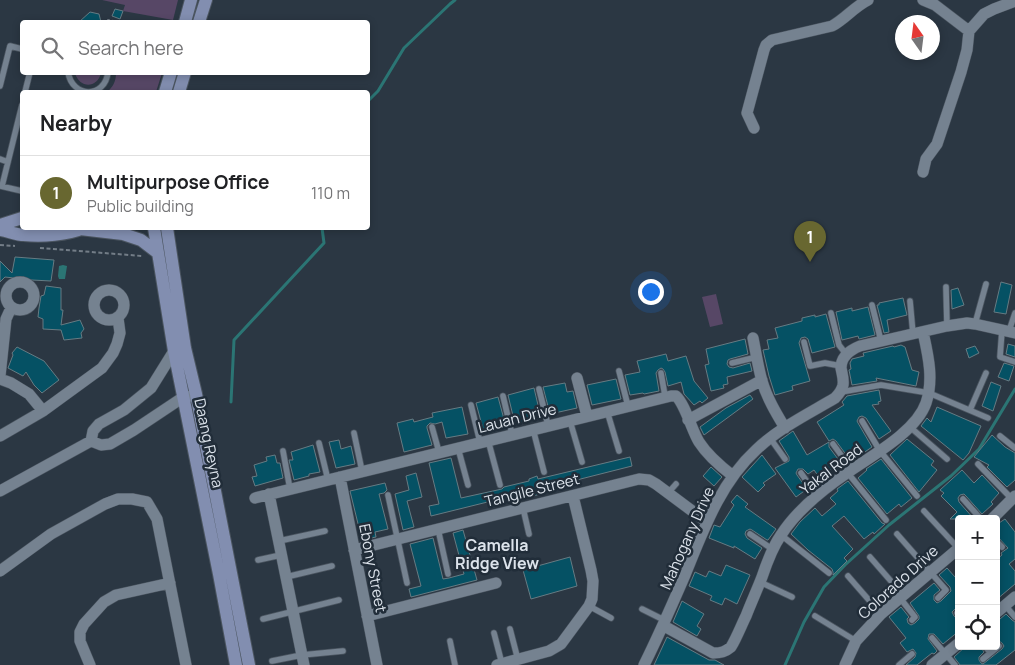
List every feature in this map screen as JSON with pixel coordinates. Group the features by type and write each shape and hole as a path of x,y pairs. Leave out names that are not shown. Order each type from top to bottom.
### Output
{"main road":[{"path":"186,20 191,0"},
{"path":"200,20 206,0"},
{"path":"166,90 170,75"},
{"path":"180,90 184,75"},
{"path":"0,225 20,219"},
{"path":"0,230 23,235 48,235 72,230"},
{"path":"96,230 123,234 141,240 159,255"},
{"name":"Daang Reyna","path":"154,230 180,349 196,394 248,665"},
{"name":"Daang Reyna","path":"167,230 180,349 182,398 236,665"}],"street":[{"path":"754,128 747,113 766,45 772,40 832,26 841,22 854,9 868,0"},
{"path":"923,0 935,5 969,31"},
{"path":"923,172 926,159 937,144 961,72 967,50 969,31 984,14 1015,1"},
{"path":"11,308 6,319 0,378 29,394 43,410"},
{"path":"0,436 43,410 102,368 117,344 120,333 118,318"},
{"path":"841,392 843,386 841,366 843,359 846,354 860,346 967,323 1009,331"},
{"name":"Yakal Road","path":"665,623 713,653 726,651 731,647 760,582 772,549 781,535 802,510 817,496 849,471 895,441 910,427 926,405 929,393 929,361 918,333"},
{"path":"752,338 762,380 771,404 785,428"},
{"path":"91,441 93,431 99,424 124,410 151,388 180,349"},
{"path":"577,378 587,416"},
{"path":"688,420 762,380"},
{"name":"Mahogany Drive","path":"644,665 665,623 707,522 733,476 754,451 770,438 835,398 841,392"},
{"path":"0,491 91,441 110,444 182,398 196,394"},
{"path":"665,396 676,396 679,398 699,442 708,454 733,476"},
{"name":"Lauan Drive","path":"255,498 665,396"},
{"name":"Ebony Street","path":"340,477 376,665"},
{"name":"Tangile Street","path":"354,550 639,479 649,480 672,488 707,522"},
{"path":"269,494 304,660"},
{"path":"500,664 524,661 549,652 561,644 589,606 592,598 592,581 573,496"},
{"path":"996,515 1014,497"},
{"path":"0,571 51,534 105,504 118,499 148,502 157,518 186,665"},
{"name":"Colorado Drive","path":"845,665 856,642 881,614 955,552"},
{"path":"90,665 80,641 80,632 84,624 104,602 116,595 170,583"},
{"path":"367,616 496,583"},
{"path":"1000,607 1015,597"},
{"path":"932,665 955,646"}],"lane":[{"path":"0,86 2,70 10,46 20,48"},
{"path":"26,90 29,75"},
{"path":"69,75 70,82 80,90"},
{"path":"96,90 103,86 107,75"},
{"path":"20,112 1,186 20,191"},
{"path":"0,159 8,162"},
{"path":"975,324 986,284"},
{"path":"946,287 946,326"},
{"path":"910,301 918,333"},
{"path":"872,305 880,341"},
{"path":"831,313 839,345 846,354"},
{"path":"1015,313 1000,357 1015,362"},
{"path":"804,342 810,366 825,363 841,366"},
{"path":"732,362 756,357"},
{"path":"619,370 628,406"},
{"path":"970,410 986,372"},
{"path":"661,373 665,396"},
{"path":"841,392 881,385 929,393 988,418"},
{"path":"539,389 548,426"},
{"path":"503,396 512,434"},
{"path":"472,405 500,485"},
{"path":"607,411 620,451"},
{"path":"570,420 582,462"},
{"path":"862,421 880,451 917,496"},
{"path":"432,427 439,452"},
{"path":"910,427 947,459"},
{"path":"533,429 544,472"},
{"path":"354,433 362,471"},
{"path":"1000,436 1015,448"},
{"path":"770,438 785,459"},
{"path":"320,443 328,480"},
{"path":"833,444 849,471 886,520"},
{"path":"458,448 468,484"},
{"path":"283,451 290,489"},
{"path":"978,464 1014,497"},
{"path":"801,473 817,496"},
{"path":"388,495 407,582"},
{"path":"963,499 977,515"},
{"path":"523,508 529,534"},
{"path":"924,511 955,545"},
{"path":"438,530 448,574"},
{"path":"279,541 325,532"},
{"path":"750,534 772,549"},
{"path":"897,534 946,590 938,598"},
{"path":"781,535 828,573"},
{"path":"258,560 281,555"},
{"path":"870,557 916,617 912,620"},
{"path":"286,576 332,566"},
{"path":"848,576 881,614"},
{"path":"760,582 792,596"},
{"path":"263,618 339,600"},
{"path":"589,606 611,618"},
{"path":"1000,607 1015,617"},
{"path":"642,609 665,623"},
{"path":"815,616 856,642"},
{"path":"510,630 524,661"},
{"path":"494,633 500,664"},
{"path":"932,638 955,665"},
{"path":"450,641 455,665"},
{"path":"983,658 994,650"},
{"path":"272,661 304,660 343,651"},
{"path":"901,664 912,654"}],"path":[{"path":"0,245 20,246"},
{"path":"40,248 159,255"}],"shaded area":[{"path":"102,0 178,0 173,20 123,11 125,5"},
{"path":"76,75 100,75 96,82 88,85 80,82"},
{"path":"116,75 161,75 157,90 109,90 114,84"},
{"path":"59,266 67,266 65,279 59,279"},
{"path":"716,294 723,324 710,327 702,297"}],"building":[{"path":"115,9 123,11 120,19 112,16"},
{"path":"90,12 99,14 100,20 81,20"},
{"path":"15,257 54,260 51,281 5,277 0,282 0,261 12,273"},
{"path":"1001,282 1012,285 1006,314 994,312"},
{"path":"46,286 61,288 61,310 63,310 61,325 80,320 84,329 81,333 82,338 64,340 61,330 43,329 43,319 38,317 41,296 44,295"},
{"path":"958,288 964,305 952,309 951,290"},
{"path":"903,298 907,315 887,320 889,332 884,333 877,305"},
{"path":"868,307 875,335 859,339 858,336 842,340 836,312"},
{"path":"826,314 835,347 812,353 808,339 805,337 801,338 799,343 810,381 792,386 793,390 775,395 763,350 769,349 767,340 778,338 775,328 802,321 802,318"},
{"path":"745,339 748,354 730,359 727,364 733,368 750,363 752,371 727,377 728,384 723,385 724,388 711,391 705,365 709,364 706,349"},
{"path":"1008,344 1015,346 1015,357 1006,354"},
{"path":"901,345 905,347 912,370 919,372 916,386 876,378 877,381 852,385 849,370 851,369 850,363 852,359 864,356 863,353"},
{"path":"975,346 979,353 969,358 966,349"},
{"path":"17,347 44,361 59,380 42,393 34,385 26,372 23,376 8,368 12,353"},
{"path":"666,354 668,361 686,356 694,381 708,398 702,403 700,401 694,405 684,394 681,382 668,386 665,372 661,368 656,373 659,391 630,395 625,375 640,372 637,361"},
{"path":"1004,363 1014,366 1009,381 998,377"},
{"path":"616,379 621,399 592,405 587,385"},
{"path":"991,382 1001,386 993,411 982,406"},
{"path":"565,383 567,392 573,391 577,408 550,414 543,387"},
{"path":"534,388 541,418 515,424 508,395"},
{"path":"879,390 881,401 878,402 879,404 872,405 891,431 879,439 866,418 859,417 857,421 872,447 850,460 836,441 833,439 829,441 817,422 844,405 842,402 847,396"},
{"path":"750,395 753,399 704,435 700,427 726,408"},
{"path":"498,397 505,423 483,429 476,403"},
{"path":"462,407 468,434 446,438 442,422 430,423 427,428 432,445 404,452 397,423 413,419 414,422 433,417 432,413"},
{"path":"937,407 981,426 969,453 963,460 921,426 927,418 931,422"},
{"path":"793,431 807,455 829,442 829,447 841,463 819,477 814,470 808,474 803,469 798,469 796,473 807,489 796,497 775,468 789,461 789,457 779,441"},
{"path":"992,435 1015,453 1015,480 1007,487 987,467 989,465 974,457"},
{"path":"907,439 934,461 931,465 937,470 919,492 890,455"},
{"path":"339,440 341,449 351,446 355,464 336,468 329,442"},
{"path":"313,445 320,472 294,480 289,460 293,460 291,452"},
{"path":"275,455 277,463 280,463 283,478 255,486 252,477 257,476 254,465 267,461 266,457"},
{"path":"762,455 776,474 763,483 765,485 758,492 742,477"},
{"path":"630,457 632,466 541,489 542,493 534,496 532,491 431,516 429,506 439,504 429,463 451,458 461,498 502,489 529,481 529,479 537,476 538,479"},
{"path":"881,459 912,498 901,507 899,504 887,514 858,478 866,469"},
{"path":"711,467 722,477 714,486 703,476"},
{"path":"962,470 974,483 982,475 999,493 991,502 993,504 982,514 964,494 960,495 958,498 959,502 970,515 955,515 955,519 950,519 957,512 941,496 944,493 940,490"},
{"path":"416,473 422,497 407,501 414,527 403,530 395,494 409,490 406,476"},
{"path":"848,481 882,523 885,524 874,534 873,532 864,539 844,516 832,526 853,549 844,558 847,561 833,575 832,569 791,534 800,522 815,508 822,516 836,504 830,498 838,491 837,489"},
{"path":"385,483 387,490 379,494 388,529 375,532 376,537 362,540 350,491"},
{"path":"737,495 748,504 745,507 776,529 768,540 750,529 746,531 747,538 762,548 755,559 734,546 734,548 709,538 714,525 720,527 734,505 731,502"},
{"path":"1005,519 1015,532 1015,559 1009,564 1015,571 1015,584 1000,597 1000,557 1001,553 1008,548 1000,539 1000,522"},
{"path":"463,530 477,580 411,597 409,589 421,586 410,544 433,538 443,579 449,578 464,574 453,533"},
{"path":"570,557 577,586 531,599 523,570"},
{"path":"726,565 750,575 737,604 725,598 722,605 710,600 712,596 689,586 695,572 706,577 709,571 721,576"},
{"path":"947,568 955,577 955,609 952,612 955,617 955,634 943,644 934,634 929,634 928,639 937,651 917,665 906,665 915,657 916,653 913,649 907,652 900,643 906,638 889,617 901,607 909,617 907,619 908,623 911,625 915,623 919,616 910,603 934,583 940,590 934,595 934,600 937,603 951,591 950,587 939,575"},
{"path":"682,601 704,614 697,626 701,629 697,636 673,622"},
{"path":"1006,614 1015,622 1015,650 996,665 960,665 954,657 962,650 983,650 984,652 979,657 979,660 983,664 1002,649 1004,646 1000,642 1000,619"},
{"path":"667,637 709,660 715,660 724,665 654,665"}],"waterway":[{"path":"370,99 378,91 404,48 455,0"},
{"path":"231,402 234,340 324,243 322,230"},
{"path":"785,665 804,622 824,587 889,525 951,476 979,449 1015,389"}],"place":[{"name":"Multipurpose Office","path":"810,262"}],"district":[{"name":"Camella Ridge View","path":"497,554"}]}
